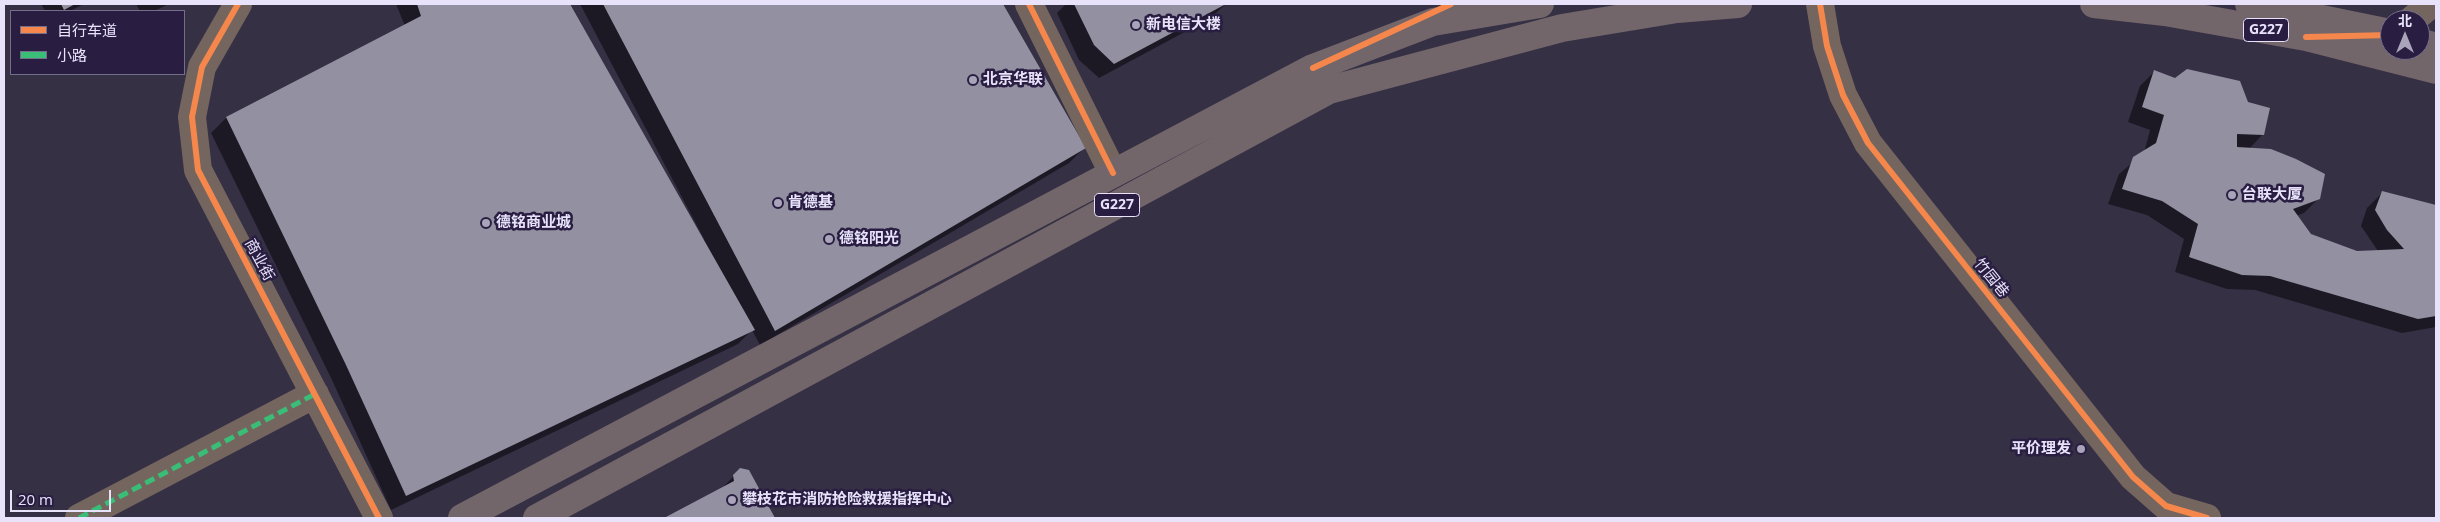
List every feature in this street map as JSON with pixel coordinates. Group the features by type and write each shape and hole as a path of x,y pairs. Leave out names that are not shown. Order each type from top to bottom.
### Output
{"highway":[{"name":"G227","path":"462,518 490,512 1113,173 1313,68 1433,22 1540,4"},
{"name":"G227","path":"537,518 1330,90 1562,28 1677,9 1738,4"},
{"name":"G227","path":"2094,4 2166,12 2306,37 2436,70"},
{"name":"G227","path":"2249,4 2380,32"}],"street":[{"name":"商业街","path":"238,4 202,67 192,117 198,170 379,518"},
{"path":"1029,4 1113,173"},
{"path":"1313,68 1451,4"},
{"name":"竹园巷","path":"1820,4 1827,46 1843,95 1868,143 2133,477 2166,506 2206,518"},
{"path":"2306,37 2380,34"},
{"path":"79,518 315,394"}],"building":[{"path":"61,4 75,4 64,10"},
{"name":"德铭商业城","path":"417,4 570,4 755,330 406,496 346,365 226,117 421,16"},
{"name":"德铭阳光","path":"603,4 1003,4 1086,148 775,331"},
{"name":"新电信大楼","path":"1074,4 1226,4 1114,64 1094,45"},
{"name":"台联大厦","path":"2187,69 2240,81 2248,102 2270,108 2264,135 2237,134 2237,147 2271,149 2325,174 2320,199 2293,209 2311,234 2357,251 2404,249 2387,230 2375,210 2382,191 2436,205 2436,316 2418,319 2270,276 2242,275 2189,257 2198,224 2162,201 2122,189 2133,157 2156,143 2164,115 2142,107 2154,70 2175,78"},
{"name":"攀枝花市消防抢险救援指挥中心","path":"740,468 749,470 775,518 664,518 734,481 733,475"}],"marked path":[{"path":"79,518 315,394"}],"cycle path":[{"path":"238,4 202,67 192,117 198,170 379,518"},
{"path":"1029,4 1113,173"},
{"path":"1313,68 1451,4"},
{"path":"1820,4 1827,46 1843,95 1868,143 2133,477 2166,506 2207,518"},
{"path":"2306,37 2380,35"}],"place":[{"name":"新电信大楼","path":"1136,25"},
{"name":"北京华联","path":"973,80"},
{"name":"台联大厦","path":"2232,195"},
{"name":"肯德基","path":"778,203"},
{"name":"德铭商业城","path":"486,223"},
{"name":"德铭阳光","path":"829,239"},
{"name":"平价理发","path":"2081,449"},
{"name":"攀枝花市消防抢险救援指挥中心","path":"732,500"}]}
